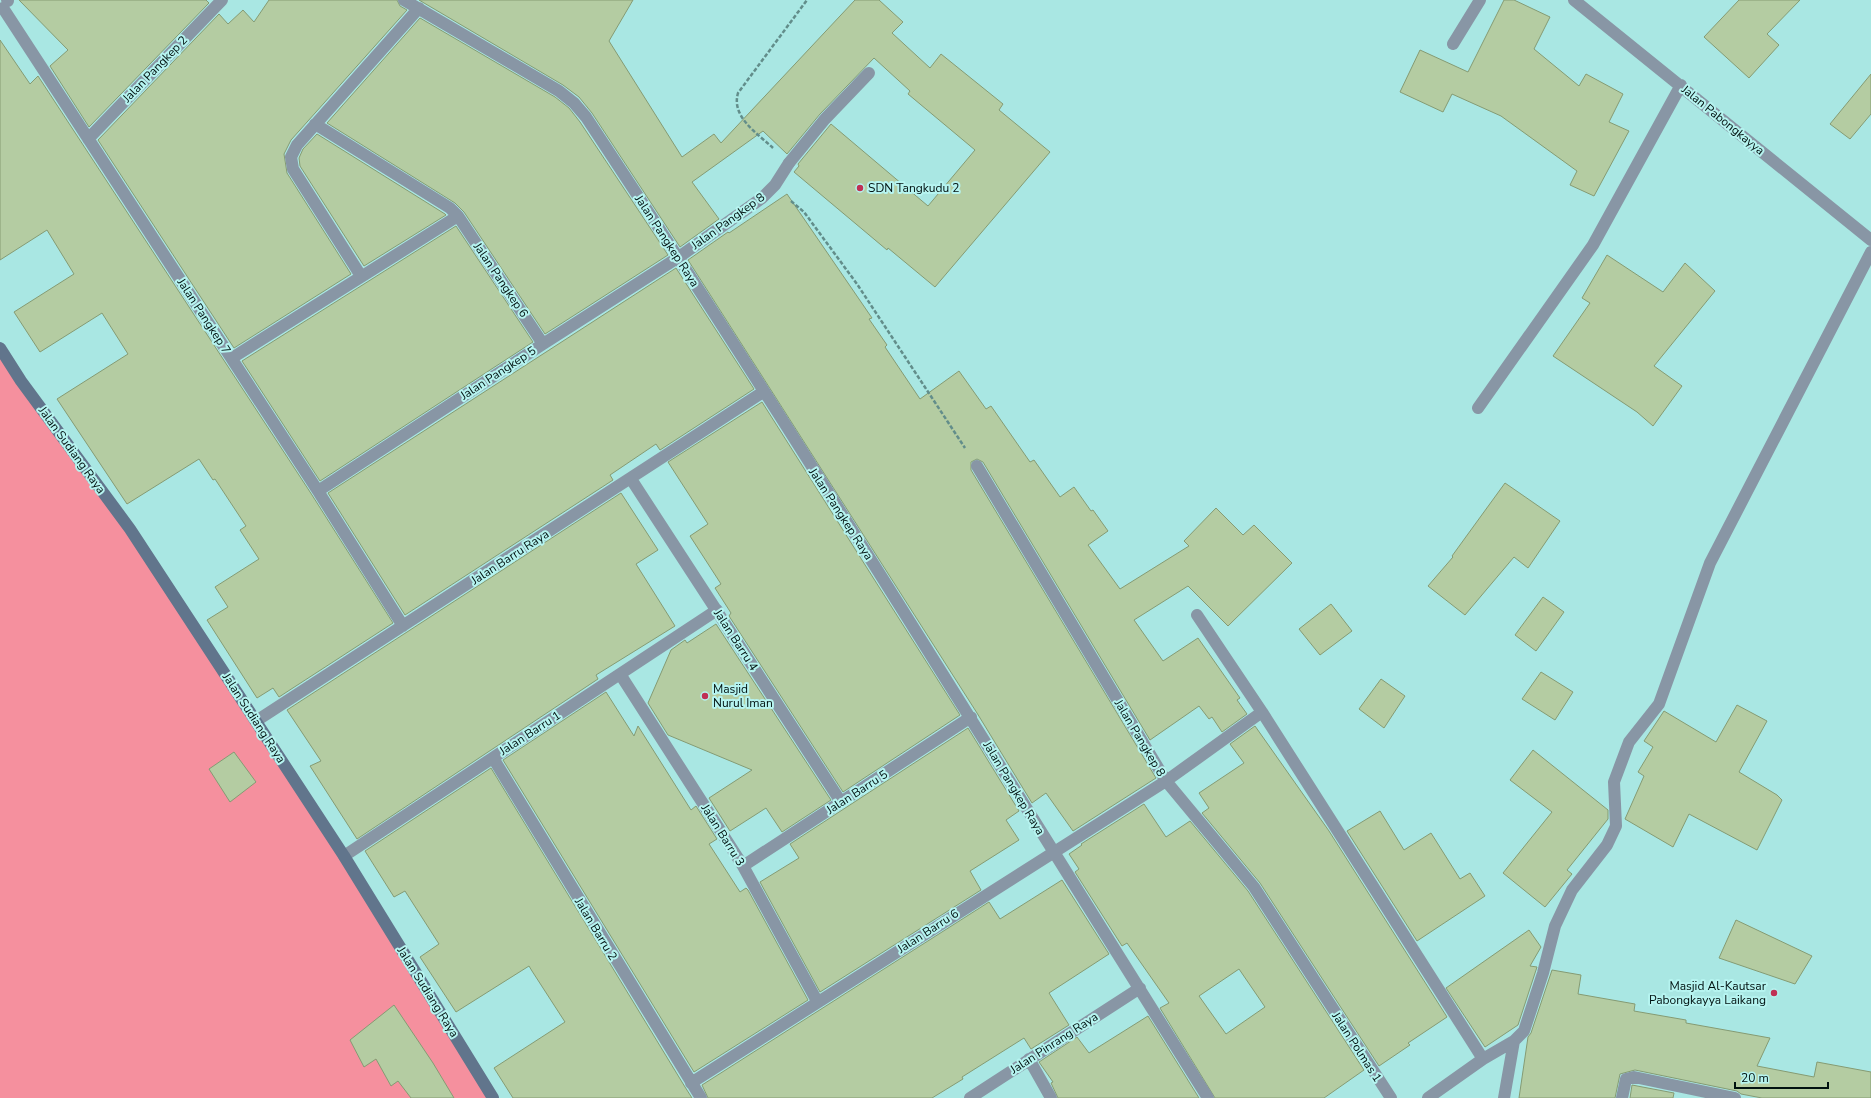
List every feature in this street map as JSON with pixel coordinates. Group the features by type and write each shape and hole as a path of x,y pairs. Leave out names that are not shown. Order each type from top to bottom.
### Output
{"street":[{"name":"Jalan Pangkep 2","path":"88,139 222,0"},
{"name":"Jalan Pangkep Raya","path":"404,0 559,91 574,103 679,258 971,717 1052,851 1140,988 1208,1098"},
{"path":"1453,44 1480,0"},
{"name":"Jalan Pabongkayya","path":"1574,0 1871,240"},
{"name":"Jalan Pangkep 7","path":"5,4 88,139 232,358 403,626"},
{"path":"361,276 293,169 291,157 297,145 418,8"},
{"name":"Jalan Pangkep 8","path":"679,258 762,198 825,119 869,73"},
{"path":"1478,408 1593,245 1681,86"},
{"name":"Jalan Pangkep 6","path":"315,124 450,208 458,216 543,344"},
{"path":"232,358 458,216"},
{"path":"1428,1098 1483,1059 1514,1041 1524,1031 1543,973 1554,926 1572,890 1607,845 1616,826 1614,782 1629,742 1659,704 1710,563 1871,252"},
{"name":"Jalan Pangkep 5","path":"318,491 543,344 679,258"},
{"name":"Jalan Sudiang Raya","path":"0,348 21,381 130,528 344,856 493,1098"},
{"name":"Jalan Barru Raya","path":"256,721 763,392"},
{"name":"Jalan Pangkep 8","path":"977,466 1166,781 1254,887 1323,995"},
{"name":"Jalan Barru 4","path":"631,479 841,802"},
{"name":"Jalan Barru 1","path":"344,856 716,610"},
{"path":"1197,615 1262,712 1483,1059"},
{"name":"Jalan Barru 3","path":"620,674 743,866 817,1001"},
{"name":"Jalan Barru 6","path":"691,1083 1052,851 1166,781 1262,712"},
{"name":"Jalan Barru 5","path":"743,866 971,717"},
{"name":"Jalan Barru 2","path":"493,758 701,1098"},
{"name":"Jalan Pinrang Raya","path":"970,1098 1140,988"},
{"name":"Jalan Polmas 1","path":"1323,995 1391,1098"},
{"path":"1504,1098 1514,1041"},
{"path":"1029,1059 1051,1098"},
{"path":"1622,1098 1626,1079 1634,1077 1735,1098"}],"path":[{"path":"788,165 739,115 736,105 738,93 806,0"},
{"path":"776,182 804,212 857,284 977,466"}],"shaded area":[{"path":"0,348 130,529 493,1098 0,1098"}],"building":[{"path":"19,0 206,0 209,3 89,127 50,66 68,50"},
{"path":"269,0 397,0 400,6 407,10 291,140 284,154 287,173 351,274 234,348 98,140 219,14 228,24 243,10 254,22"},
{"path":"419,0 633,0 609,41 682,157 714,134 721,143 855,0 879,0 903,22 892,33 930,68 941,54 1003,104 999,110 1050,152 935,287 888,248 887,250 794,172 799,166 798,164 831,124 928,206 975,150 908,94 910,91 874,58 820,114 787,154 763,131 692,182 719,219 680,247 592,113 579,97 563,85"},
{"path":"1504,0 1514,0 1550,17 1534,49 1579,86 1586,74 1623,94 1609,122 1629,131 1594,196 1570,185 1577,171 1501,116 1452,94 1443,112 1400,92 1420,50 1468,72"},
{"path":"1739,0 1800,0 1767,34 1779,45 1749,78 1704,37"},
{"path":"420,18 555,97 569,108 580,122 668,255 545,334 464,212 455,203 327,123"},
{"path":"0,40 30,84 38,76 312,495 393,623 279,697 273,688 257,698 207,620 228,607 215,587 259,559 240,530 246,526 215,479 213,480 199,459 127,504 57,399 128,354 102,313 40,352 14,312 74,274 47,230 0,260"},
{"path":"1871,74 1871,114 1850,139 1830,124"},
{"path":"317,134 446,215 364,266 300,166 299,158 303,149"},
{"path":"787,194 872,318 869,319 887,345 885,347 920,399 959,371 986,409 991,406 1030,462 1034,460 1060,497 1074,487 1091,511 1093,510 1108,531 1088,545 1120,589 1189,546 1184,541 1216,508 1243,535 1254,525 1292,563 1228,626 1188,586 1134,620 1163,661 1198,638 1240,698 1237,700 1247,714 1222,732 1212,717 1209,719 1199,706 1150,740 983,462 977,459 971,462 971,470 1156,778 1073,831 1046,793 1032,803 977,713 688,260"},
{"path":"456,226 533,342 320,481 242,361"},
{"path":"1607,255 1663,292 1685,263 1715,291 1654,366 1682,386 1653,426 1637,412 1553,356 1590,303 1582,298"},
{"path":"676,268 754,389 660,450 656,444 610,475 613,480 405,615 328,493"},
{"path":"762,402 960,715 843,792 729,616 731,613 715,588 721,584 690,536 708,524 668,462"},
{"path":"1505,483 1560,521 1528,568 1514,557 1465,615 1428,586 1453,557 1452,556"},
{"path":"621,493 658,550 636,564 675,626 596,675 598,679 357,839 310,766 321,761 287,710"},
{"path":"1543,597 1564,612 1536,651 1515,635"},
{"path":"1331,604 1352,631 1320,655 1299,629"},
{"path":"716,624 831,800 782,832 766,808 730,831 709,798 752,770 668,735 648,703 671,650 685,640 687,643"},
{"path":"1541,672 1573,692 1555,720 1522,699"},
{"path":"1381,679 1405,696 1384,728 1359,709"},
{"path":"606,692 634,736 638,726 691,810 696,806 717,839 709,844 740,892 746,888 748,890 808,1000 694,1072 503,760"},
{"path":"1737,705 1767,721 1739,772 1777,795 1782,800 1757,850 1689,814 1673,847 1625,819 1644,776 1638,772 1653,747 1644,741 1664,711 1716,742"},
{"path":"1255,726 1329,831 1447,1017 1408,1043 1410,1045 1379,1066 1260,883 1202,813 1209,808 1199,793 1244,763 1230,744"},
{"path":"968,728 1019,811 1006,820 1019,840 970,871 981,890 820,992 760,882 799,858 790,844"},
{"path":"1533,750 1608,810 1608,819 1567,870 1572,874 1545,907 1503,873 1552,812 1510,780"},
{"path":"234,752 256,782 230,802 209,769"},
{"path":"491,768 692,1098 513,1098 494,1068 565,1022 529,966 456,1012 420,957 439,944 405,891 394,897 365,851"},
{"path":"1144,804 1166,837 1190,821 1248,891 1364,1070 1324,1098 1215,1098 1160,1008 1169,1003 1127,943 1122,946 1075,872 1079,869 1069,854 1082,845 1081,844","holes":["1239,969 1265,1007 1226,1034 1199,996"]},
{"path":"1380,811 1404,850 1431,833 1460,879 1470,873 1485,896 1417,941 1347,831"},
{"path":"1062,880 1109,954 1049,993 1069,1025 1031,1049 1024,1038 962,1077 963,1079 932,1098 708,1098 702,1085 989,902 1000,919"},
{"path":"1736,920 1812,956 1795,984 1719,958"},
{"path":"1529,930 1541,947 1530,966 1537,967 1518,1025 1485,1047 1446,988"},
{"path":"1552,970 1581,975 1578,994 1635,1004 1634,1011 1686,1020 1686,1023 1770,1038 1757,1066 1814,1077 1817,1062 1871,1072 1871,1098 1762,1098 1741,1094 1737,1091 1635,1070 1620,1074 1615,1098 1519,1098 1528,1037 1531,1033"},
{"path":"394,1005 433,1063 454,1098 411,1098 398,1081 391,1086 376,1059 364,1067 350,1040"},
{"path":"1148,1016 1199,1098 1058,1098 1051,1083 1053,1082 1039,1062 1077,1037 1089,1053"},
{"path":"1632,1085 1674,1093 1673,1098 1630,1098"}],"place":[{"name":"SDN Tangkudu 2","path":"860,188"},
{"name":"Masjid Nurul Iman","path":"705,696"},
{"name":"Masjid Al-Kautsar Pabongkayya Laikang","path":"1774,993"}]}
